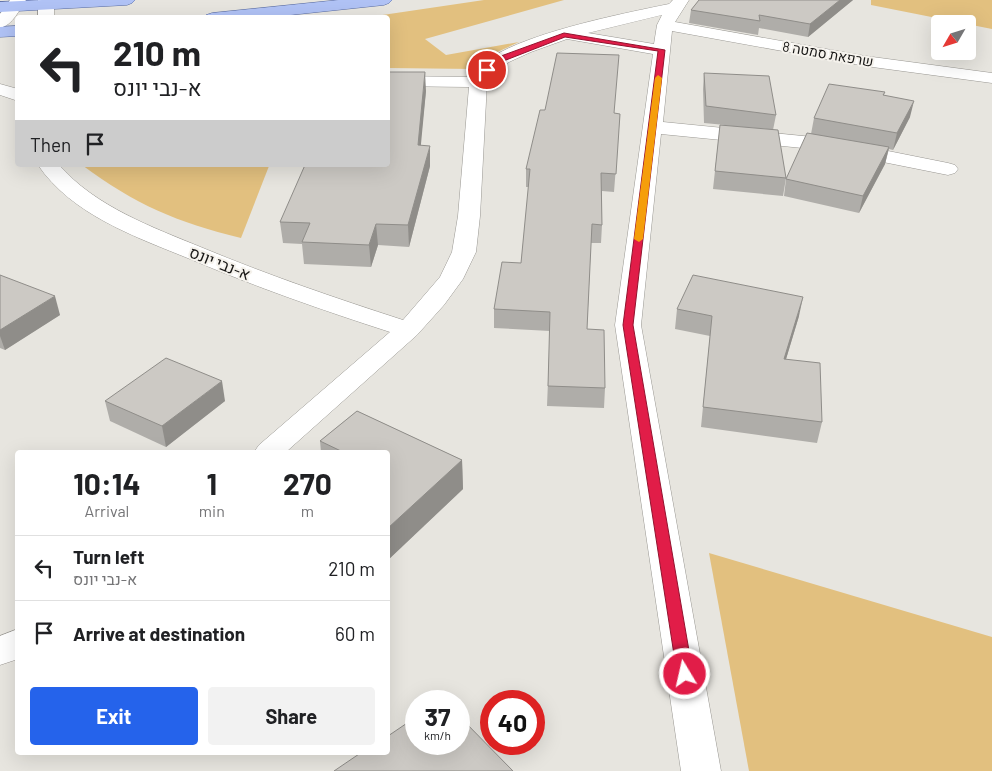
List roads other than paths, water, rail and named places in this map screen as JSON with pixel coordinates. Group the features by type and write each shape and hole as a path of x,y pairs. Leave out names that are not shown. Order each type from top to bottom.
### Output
{"main road":[{"path":"11,4 46,7 127,0"},
{"path":"241,15 384,0"},
{"path":"0,32 15,31"}],"street":[{"path":"0,23 11,4"},
{"path":"271,450 408,330 435,300 451,278 464,252 469,216 478,82 487,70 503,58 564,35 677,4"},
{"path":"677,4 663,37 628,325 701,771"},
{"path":"564,35 663,37"},
{"name":"שרפאת סמטה 8","path":"663,37 992,78"},
{"path":"390,80 478,82"},
{"path":"4,82 15,93"},
{"path":"652,127 823,144 948,169"},
{"name":"א-נבי יונס","path":"50,167 82,197 112,216 145,232 272,285 408,330"},
{"path":"0,651 15,644"}]}
